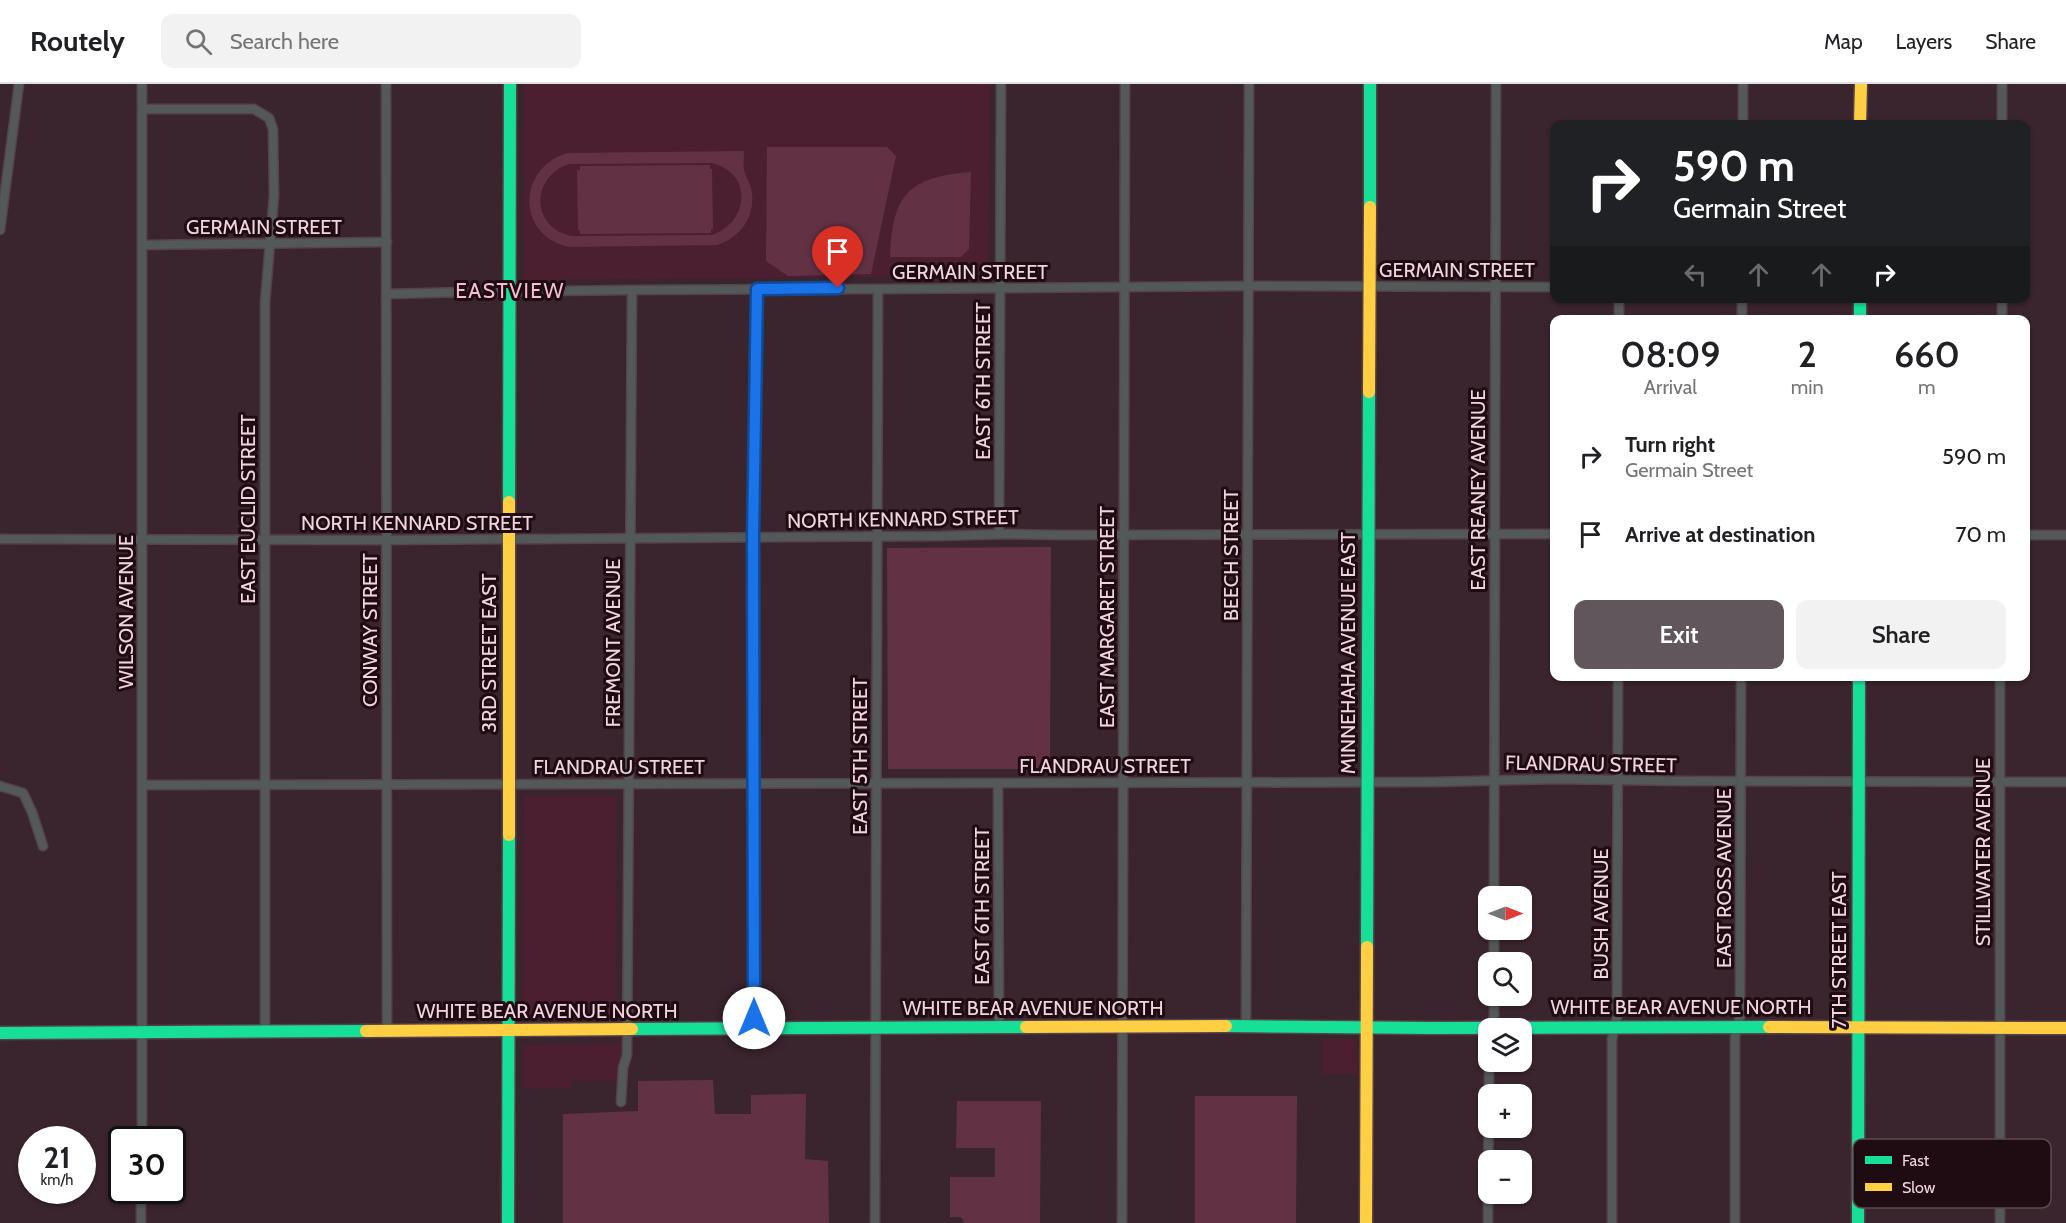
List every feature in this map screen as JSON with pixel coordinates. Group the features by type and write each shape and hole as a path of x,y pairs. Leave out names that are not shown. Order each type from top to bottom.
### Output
{"main road":[{"name":"3RD STREET EAST","path":"508,1223 510,84"},
{"name":"MINNEHAHA AVENUE EAST","path":"1366,1223 1370,84"},
{"path":"1860,120 1861,84"},
{"name":"7TH STREET EAST","path":"1858,1139 1859,681"},
{"name":"WHITE BEAR AVENUE NORTH","path":"0,1033 1246,1026 1478,1028"},
{"name":"WHITE BEAR AVENUE NORTH","path":"1532,1027 2066,1028"},
{"name":"7TH STREET EAST","path":"1858,1208 1858,1223"}],"street":[{"path":"0,230 20,84"},
{"name":"WILSON AVENUE","path":"142,84 142,1126"},
{"name":"CONWAY STREET","path":"386,84 387,1032"},
{"name":"EAST 6TH STREET","path":"999,534 1001,84"},
{"name":"EAST MARGARET STREET","path":"1122,1223 1125,84"},
{"name":"BEECH STREET","path":"1246,1026 1249,84"},
{"name":"EAST REANEY AVENUE","path":"1494,886 1496,84"},
{"path":"1743,84 1743,120"},
{"path":"2002,84 2002,120"},
{"name":"EAST EUCLID STREET","path":"142,109 248,108 259,111 269,118 273,129 274,196 265,303 265,1032"},
{"name":"GERMAIN STREET","path":"142,245 270,242 387,243"},
{"name":"GERMAIN STREET","path":"387,294 510,291 1248,286 1550,287"},
{"path":"754,1028 753,537 757,289"},
{"name":"EAST 5TH STREET","path":"875,1223 878,289"},
{"name":"FREMONT AVENUE","path":"621,1102 623,1068 627,1055 632,291"},
{"name":"NORTH KENNARD STREET","path":"0,539 387,540 877,537 999,534 1550,534"},
{"path":"2030,535 2066,535"},
{"name":"BUSH AVENUE","path":"1612,1223 1612,1039 1617,1017 1618,681"},
{"name":"EAST ROSS AVENUE","path":"1736,1223 1735,1037 1740,1017 1741,681"},
{"name":"STILLWATER AVENUE","path":"2000,681 2000,1139"},
{"name":"FLANDRAU STREET","path":"143,785 1368,782 1494,779 2066,782"},
{"name":"EAST 6TH STREET","path":"998,783 999,1029"},
{"path":"0,786 23,793 43,846"},
{"path":"141,1204 141,1223"},
{"path":"1488,1204 1488,1223"}],"shaded area":[{"path":"524,84 990,84 989,276 524,280"},
{"path":"767,147 887,147 896,156 871,274 788,276 766,261"},
{"path":"744,151 744,170 752,193 751,210 739,232 717,245 570,247 553,241 540,230 532,217 530,202 532,187 538,173 550,161 567,153","holes":["711,163 725,168 740,186 742,197 734,220 725,229 712,235 572,236 558,231 549,223 540,202 547,180 556,170 569,164"]},
{"path":"710,165 712,169 713,229 711,233 580,234 578,230 577,170 580,170 580,166"},
{"path":"971,172 969,249 961,257 890,257 895,218 900,204 908,193 918,185 932,179"},
{"path":"1051,547 1050,769 888,769 887,548"},
{"path":"616,795 616,1017 523,1016 524,796"},
{"path":"1323,1039 1354,1039 1357,1042 1357,1074 1323,1074"},
{"path":"622,1043 622,1080 571,1081 571,1088 524,1089 524,1045"},
{"path":"713,1080 715,1114 751,1114 751,1095 806,1094 805,1159 828,1161 829,1223 563,1223 563,1114 638,1111 638,1081"},
{"path":"1195,1096 1297,1096 1296,1223 1195,1223"},
{"path":"957,1101 1041,1101 1040,1223 964,1223 961,1217 950,1217 950,1177 995,1177 995,1148 956,1148"}],"traffic: fast":[{"path":"509,502 510,84"},
{"path":"1370,84 1370,207"},
{"path":"1860,303 1860,315"},
{"path":"1367,947 1369,392"},
{"path":"1858,1139 1859,681"},
{"path":"508,1223 509,835"},
{"path":"1226,1026 1769,1027"},
{"path":"632,1029 1026,1027"},
{"path":"0,1033 366,1031"},
{"path":"1858,1208 1858,1223"}],"traffic: slow":[{"path":"1860,120 1861,84"},
{"path":"1369,392 1370,207"},
{"path":"509,502 509,835"},
{"path":"1366,1223 1367,947"},
{"path":"1026,1027 1226,1026"},
{"path":"1769,1027 2066,1028"},
{"path":"366,1031 632,1029"}],"district":[{"name":"EASTVIEW","path":"510,291"}],"route":[{"path":"754,1018 753,537 757,289 838,288"}]}
